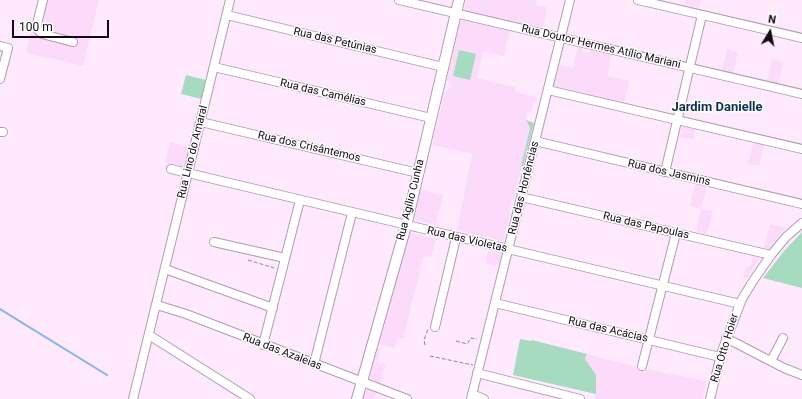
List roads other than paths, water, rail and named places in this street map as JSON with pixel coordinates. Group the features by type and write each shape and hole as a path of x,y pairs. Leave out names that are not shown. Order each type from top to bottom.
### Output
{"main road":[{"name":"Rua Agílio Cunha","path":"357,399 406,226 459,0"}],"street":[{"path":"44,0 37,24 38,30 42,34 73,42"},
{"name":"Rua Lino do Amaral","path":"133,399 230,0"},
{"name":"Rua Doutor Hermes Atílio Mariani","path":"399,0 802,94"},
{"name":"Rua das Hortências","path":"472,397 570,0"},
{"path":"638,0 802,38"},
{"name":"Rua das Petúnias","path":"227,15 443,67"},
{"path":"665,172 702,15"},
{"path":"0,46 8,48 0,79"},
{"name":"Rua das Camélias","path":"214,67 431,118"},
{"path":"548,90 802,149"},
{"name":"Rua dos Crisântemos","path":"201,122 418,173"},
{"name":"Rua dos Jasmins","path":"535,141 802,204"},
{"name":"Rua das Violetas","path":"171,169 456,238 740,304"},
{"name":"Rua das Papoulas","path":"521,196 771,255"},
{"path":"263,345 300,200"},
{"path":"314,364 352,213"},
{"name":"Rua Otto Hoier","path":"710,399 726,338 740,304 753,281 771,255 802,223"},
{"path":"642,366 676,233"},
{"path":"435,326 456,238"},
{"path":"214,242 285,258"},
{"path":"165,269 273,308"},
{"name":"Rua das Acácias","path":"495,303 720,357"},
{"name":"Rua das Azaleias","path":"157,305 186,314 263,345 407,399"},
{"path":"149,335 250,399"},
{"path":"726,338 802,375"},
{"path":"771,361 783,338"},
{"path":"478,370 580,399"},
{"path":"472,397 484,399"}],"waterway":[{"path":"0,309 107,375"}],"district":[{"name":"Jardim Danielle","path":"717,108"}]}
